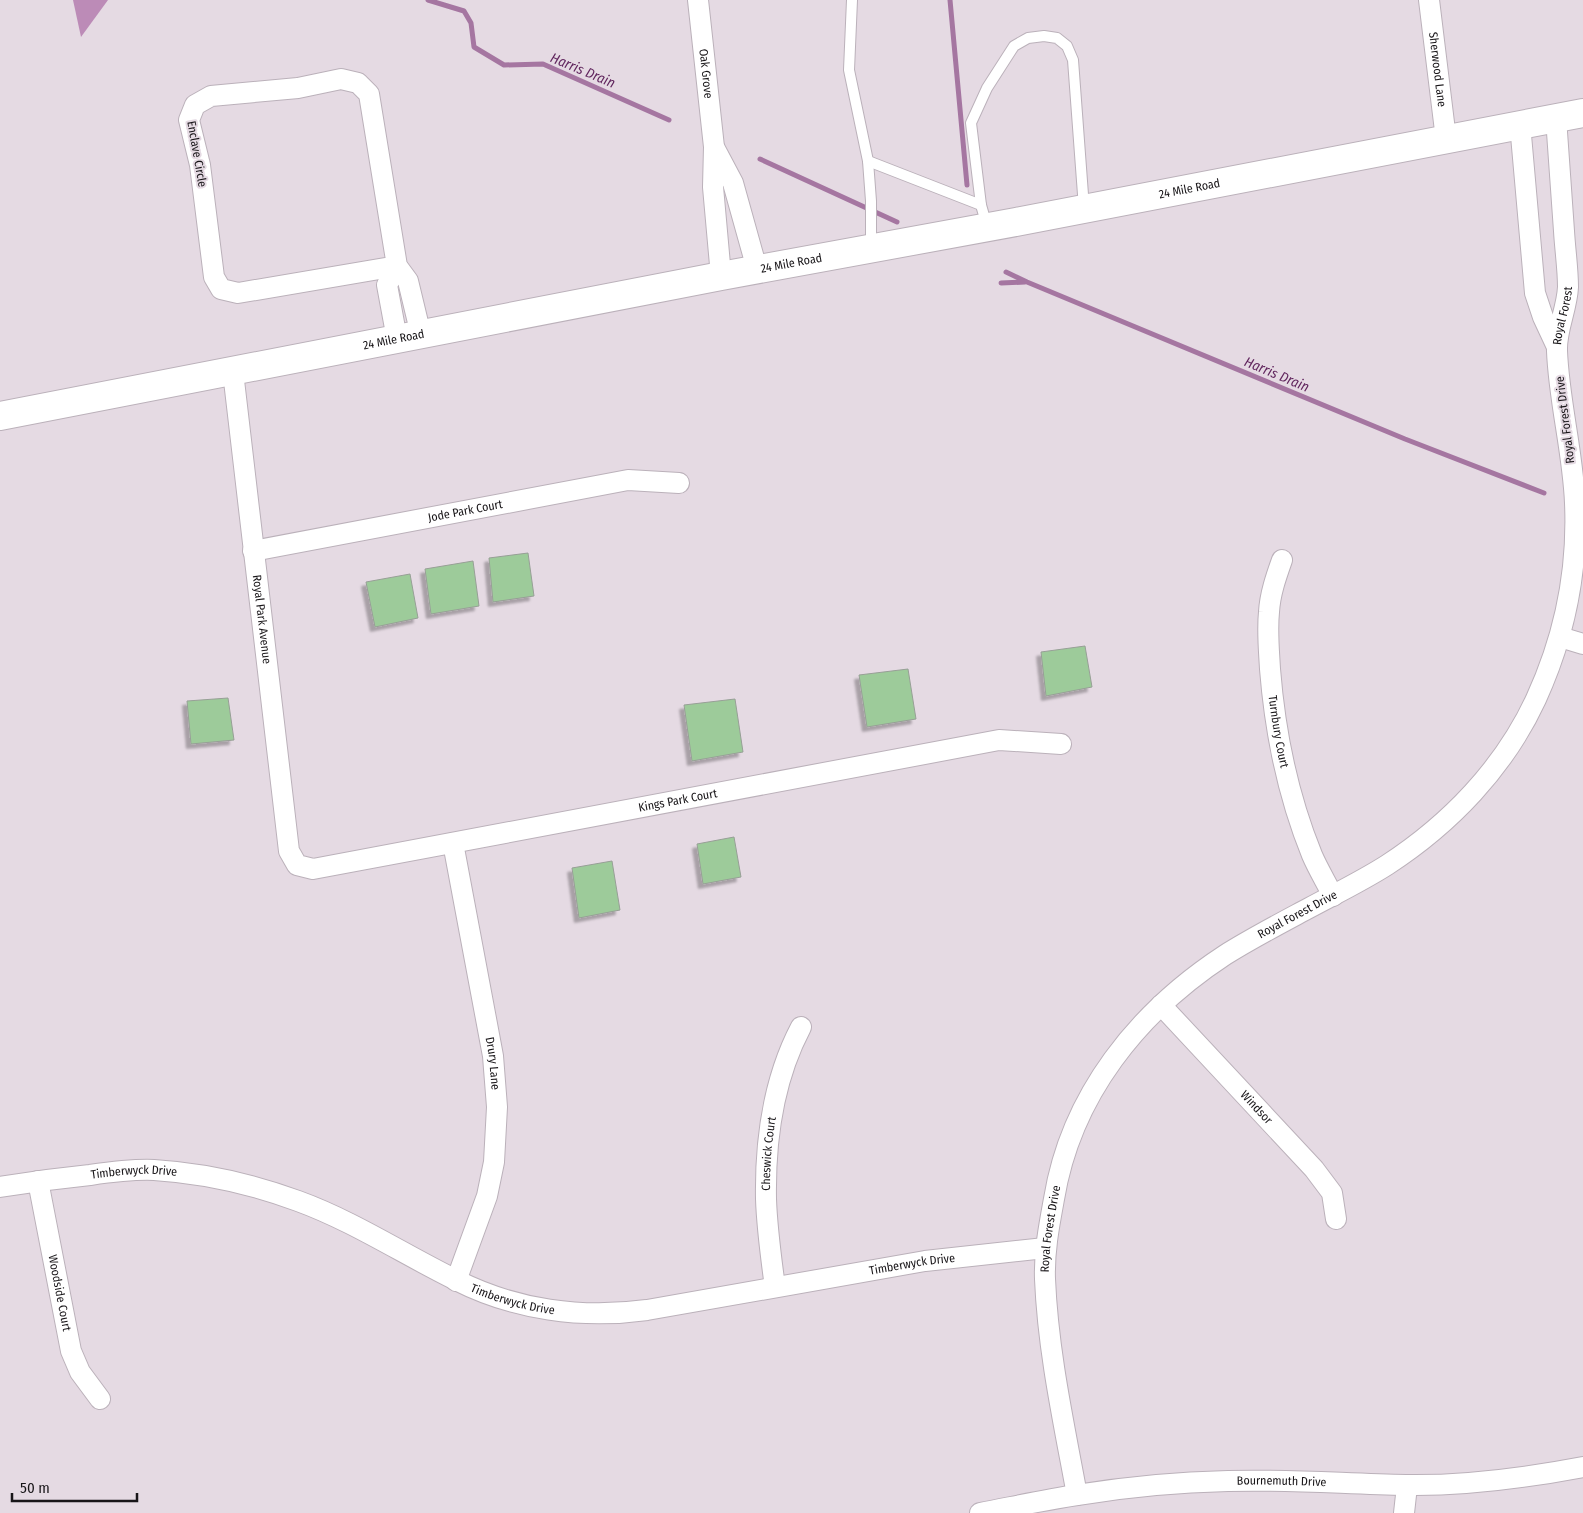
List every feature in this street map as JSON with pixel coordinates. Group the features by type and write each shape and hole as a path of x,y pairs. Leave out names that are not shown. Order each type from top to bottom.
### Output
{"street":[{"name":"Oak Grove","path":"698,0 714,147 713,187 721,276"},
{"name":"Sherwood Lane","path":"1429,0 1446,139"},
{"name":"Enclave Circle","path":"340,79 358,83 369,94 397,266 238,293 221,290 214,277 200,165 189,120 195,105 211,96 298,88 340,79"},
{"name":"24 Mile Road","path":"0,416 756,269 871,235 984,216 1084,209 1583,113"},
{"name":"Royal Forest","path":"1556,118 1568,290 1557,347"},
{"name":"Royal Forest","path":"1520,124 1536,293 1543,317 1557,347"},
{"name":"Oak Grove","path":"714,147 733,183 756,269"},
{"path":"397,266 386,285 409,337"},
{"name":"Royal Forest Drive","path":"1077,1495 1054,1365 1047,1309 1045,1248 1056,1184 1069,1140 1085,1103 1104,1070 1126,1042 1161,1004 1226,954 1384,867 1418,844 1466,802 1499,762 1525,720 1539,691 1560,637 1570,589 1574,548 1575,503 1557,347"},
{"name":"Royal Park Avenue","path":"233,372 288,851 297,865"},
{"name":"Jode Park Court","path":"253,551 628,480 679,483"},
{"name":"Turnbury Court","path":"1282,560 1273,587 1269,612 1270,671 1276,724 1286,775 1299,817 1312,855 1333,896"},
{"path":"1560,637 1583,644"},
{"name":"Kings Park Court","path":"297,865 313,869 999,740 1061,744"},
{"name":"Drury Lane","path":"453,843 493,1056 497,1108 494,1162 487,1196 456,1281"},
{"name":"Windsor","path":"1161,1004 1314,1169 1332,1193 1336,1219"},
{"name":"Cheswick Court","path":"775,1287 766,1198 768,1143 782,1069 801,1027"},
{"name":"Timberwyck Drive","path":"0,1188 38,1180 152,1170 183,1172 241,1184 296,1200 319,1209 456,1281 503,1299 548,1310 605,1314 647,1310 924,1262 1045,1248"},
{"name":"Woodside Court","path":"38,1180 70,1351 80,1372 100,1398"},
{"name":"Bournemuth Drive","path":"980,1513 1077,1495 1226,1481 1290,1480 1407,1486 1485,1482 1583,1467"},
{"path":"1404,1513 1407,1486"}],"lane":[{"path":"852,0 849,70 868,161 871,235"},
{"path":"984,216 971,123 987,88 1014,46 1028,38 1044,36 1057,38 1067,46 1073,60 1084,209"},
{"path":"868,161 984,216"}],"shaded area":[{"path":"73,0 108,0 81,37"}],"building":[{"path":"528,553 534,596 493,602 489,558"},
{"path":"473,561 479,606 431,614 425,569"},
{"path":"410,574 418,618 375,627 366,582"},
{"path":"1085,646 1092,687 1046,696 1041,652"},
{"path":"908,669 916,719 867,727 859,675"},
{"path":"228,698 234,740 191,744 187,701"},
{"path":"735,699 743,752 692,761 684,705"},
{"path":"734,837 741,877 703,884 697,844"},
{"path":"612,861 620,910 579,918 572,868"}],"waterway":[{"name":"Harris Drain","path":"428,0 464,11 471,23 474,47 504,65 543,64 669,120"},
{"path":"950,0 967,185"},
{"name":"Harris Drain","path":"760,159 897,222"},
{"name":"Harris Drain","path":"1006,272 1405,439 1544,493"},
{"name":"Harris Drain","path":"1001,283 1025,282"}]}
